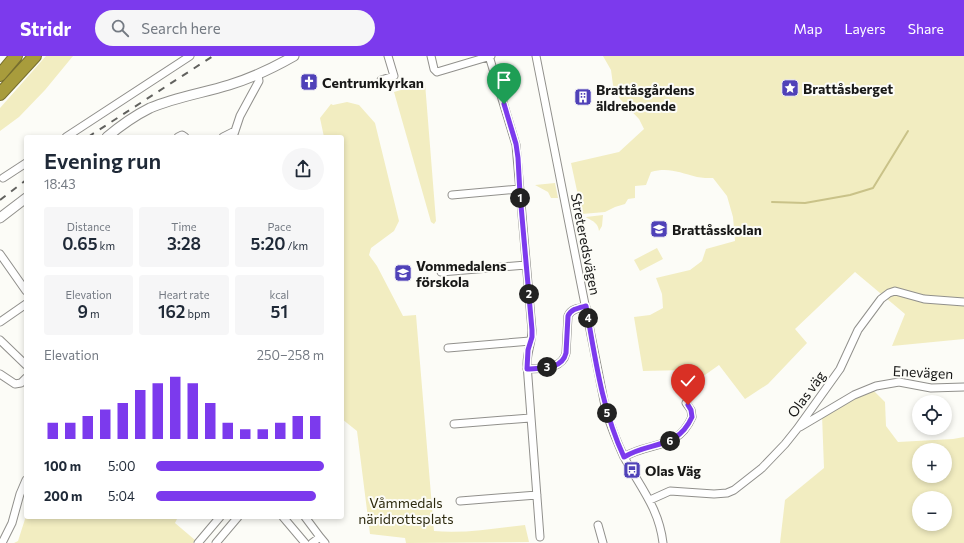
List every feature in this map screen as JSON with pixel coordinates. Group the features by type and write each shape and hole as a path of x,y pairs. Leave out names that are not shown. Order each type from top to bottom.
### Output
{"highway":[{"path":"0,75 16,56"},
{"path":"0,94 35,56"}],"street":[{"path":"69,135 190,56"},
{"path":"109,135 135,117 155,106 184,96 231,85 258,75 294,56"},
{"path":"381,80 394,76 388,56"},
{"path":"431,56 434,69 437,72 490,56 516,144 532,330 528,350 527,369 540,537"},
{"name":"Streteredsvägen","path":"536,56 606,411 614,435 624,457 650,500 661,530 663,543"},
{"path":"234,134 240,116 259,81 258,75"},
{"path":"3,178 24,164"},
{"path":"452,195 519,189"},
{"path":"0,218 24,200"},
{"path":"0,254 24,288"},
{"path":"441,272 526,265"},
{"name":"Olas väg","path":"650,500 667,492 721,494 734,490 762,468 797,429 840,369 858,330 885,296 895,291 919,298 964,302"},
{"path":"0,322 24,305"},
{"path":"527,369 551,367 561,363 565,358 566,353 568,316 573,310 586,306"},
{"path":"0,340 24,363"},
{"path":"448,348 530,341"},
{"path":"0,374 15,384 21,383 24,380"},
{"name":"Enevägen","path":"797,429 854,395 876,386 899,382 931,388 964,387"},
{"path":"624,457 633,452 667,443 680,435 692,417 691,410 686,403"},
{"path":"454,424 530,418"},
{"path":"2,543 12,523 24,485"},
{"path":"460,501 537,495"},
{"path":"198,543 218,519"},
{"path":"216,543 236,519"},
{"path":"285,519 305,543"},
{"path":"307,519 323,540 312,543"},
{"path":"598,526 603,543"}],"green space":[{"path":"46,56 73,56 45,90 19,117 0,131 0,108"},
{"path":"603,56 964,56 964,339 892,346 905,314 855,272 795,329 807,343 768,384 745,399 719,365 695,382 687,370 643,371 634,317 650,315 663,308 662,294 656,278 690,270 702,261 706,249 735,241 733,217 727,196 713,178 699,177 663,170 651,172 646,185 635,186 635,198 628,199 625,204 605,212 582,214 571,163 619,152 644,129 639,119 620,99 613,85 611,70"},
{"path":"425,83 436,221 434,224 431,222 394,92"},
{"name":"Våmmedals näridrottsplats","path":"347,102 359,105 375,123 399,221 394,231 371,248 369,255 377,266 403,316 416,315 434,531 468,531 525,525 529,542 406,543 405,538 370,534 357,431 344,421 344,135 324,135 320,118 331,104 333,105"},
{"path":"555,183 558,198 551,198 548,192 535,185"},
{"path":"603,215 602,226 599,231 596,224 586,217"},
{"path":"657,248 663,259 640,271 634,260"},
{"path":"873,390 885,402 886,426 898,442 964,437 964,543 780,543 785,500 824,468 822,415"},
{"path":"25,519 177,519 175,523 195,540 193,543 14,543 18,541"}],"waterway":[{"path":"772,202 805,203 850,195 873,188 908,131"}],"railway":[{"path":"91,135 213,56"},
{"path":"0,200 24,182"}],"place":[{"name":"Centrumkyrkan","path":"309,82"},
{"name":"Brattåsberget","path":"790,88"},
{"name":"Brattåsgårdens äldreboende","path":"583,97"},
{"name":"Brattåsskolan","path":"659,229"},
{"name":"Vommedalens förskola","path":"403,273"},
{"name":"Olas Väg","path":"632,470"}],"route":[{"path":"504,104 516,144 518,158 532,330 532,337 528,350 527,369 551,367 561,363 565,358 566,353 568,316 573,310 586,306 606,411 614,435 624,457 633,452 674,440 690,423 692,414 688,405"}]}
